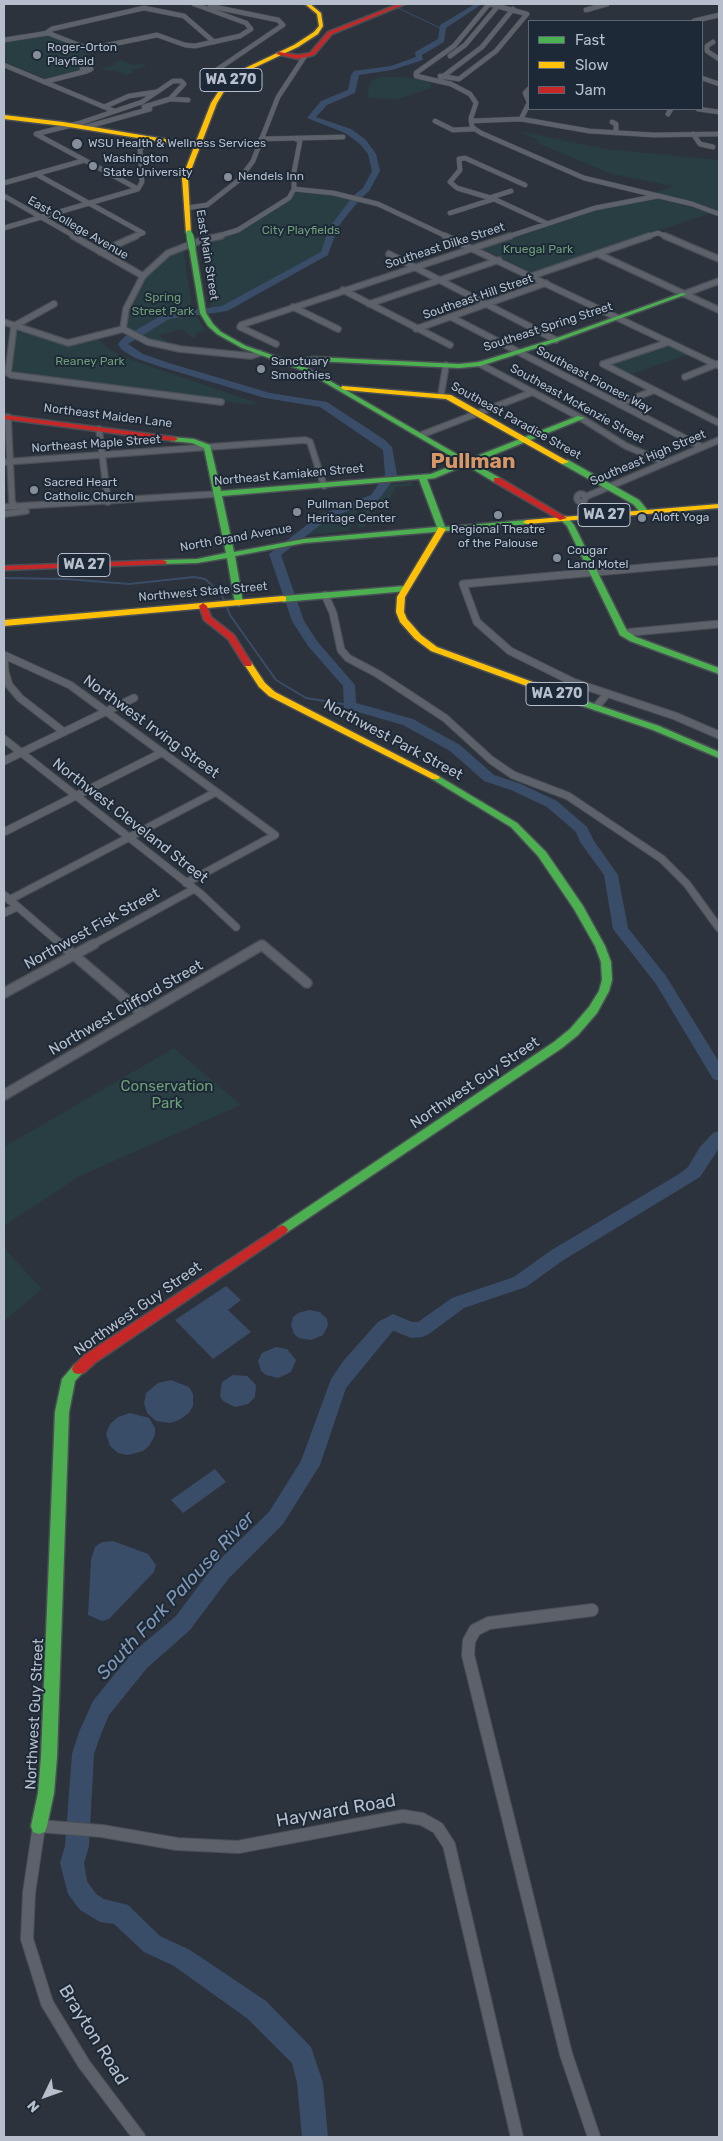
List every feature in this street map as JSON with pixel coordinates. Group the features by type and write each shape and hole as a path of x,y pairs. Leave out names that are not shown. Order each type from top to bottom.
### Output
{"main road":[{"name":"East Main Street","path":"307,4 319,13 321,26 308,40 255,64 231,80 214,103 196,146 184,187 189,233 206,318 226,338 260,353 290,363 308,365 333,384 363,396 421,435 563,518"},
{"path":"279,54 305,56 314,52 327,35 398,6"},
{"path":"4,118 69,125 196,146"},
{"path":"157,139 184,141 201,134"},
{"path":"157,139 180,148 192,160"},
{"name":"Southeast Spring Street","path":"308,365 446,366 480,364 556,340 684,294"},
{"name":"Southeast Paradise Street","path":"363,396 441,395 478,413 636,502 645,512"},
{"name":"Northeast Maiden Lane","path":"6,417 194,441 207,447"},
{"name":"Northeast Kamiaken Street","path":"217,494 397,480 438,474 580,418"},
{"path":"207,447 230,556 231,603"},
{"path":"422,477 442,529"},
{"path":"512,523 530,519 538,511 534,504 521,494"},
{"name":"WA 27","path":"442,529 719,506"},
{"path":"563,518 570,525 622,633 633,639 719,671"},
{"name":"North Grand Avenue","path":"4,568 180,562 230,556 304,541 442,529"},
{"name":"WA 270","path":"442,529 404,589 400,604 403,620 412,631 430,646 457,659 669,733 719,755"},
{"name":"Northwest State Street","path":"4,623 404,589"},
{"name":"Northwest Park Street","path":"202,606 207,618 231,637 262,685 272,694 429,773 514,826 532,842 579,908 606,962 607,980 604,991 593,1010 574,1032"},
{"name":"Northwest Guy Street","path":"39,1826 46,1794 50,1757 62,1412 69,1379 91,1358 551,1050 574,1032"}],"street":[{"path":"46,33 87,50 153,35 190,46 244,34 250,30 251,27 246,23 194,4"},
{"path":"474,129 471,121 476,107 473,97 459,87 415,74 454,46 489,4 498,6 527,14 496,51 459,79 442,77 428,72 465,45 498,6"},
{"path":"586,10 607,4"},
{"path":"203,7 213,6 238,13 270,18 278,20 284,25 216,71"},
{"path":"4,40 46,33 52,29 144,8 184,16 209,36 208,39 214,42"},
{"path":"437,80 482,47 513,10"},
{"path":"698,20 719,15"},
{"path":"707,51 707,46 712,42"},
{"path":"703,51 707,51 719,59"},
{"path":"186,208 207,205 235,184 253,161 278,96 305,56"},
{"path":"4,65 114,112"},
{"path":"44,82 84,71"},
{"path":"703,78 719,84"},
{"path":"138,189 82,161 36,134 114,112 145,100 152,93 170,82 183,82 170,99"},
{"path":"104,107 129,96 152,93"},
{"path":"86,128 150,110 144,107 170,99 188,100"},
{"path":"521,119 528,105"},
{"path":"668,114 670,110"},
{"path":"703,110 719,112"},
{"path":"471,121 521,119 589,131 719,134"},
{"path":"435,121 453,130 474,129 584,178 658,196 719,214"},
{"path":"612,122 616,124 616,133"},
{"path":"693,134 700,144 713,147"},
{"path":"261,138 343,138"},
{"path":"4,228 138,189 142,182 140,149 157,139"},
{"path":"123,329 129,303 143,276 168,253 179,247 238,230 289,198 294,189 294,172 300,141 296,139"},
{"path":"525,185 465,158 459,159 460,170 452,176 450,182 457,188 491,199 546,224"},
{"path":"4,183 82,161"},
{"path":"36,174 143,233 100,252"},
{"path":"294,189 345,196 378,204 718,365"},
{"path":"450,213 511,191"},
{"name":"East College Avenue","path":"4,196 143,276"},
{"name":"Southeast Dilke Street","path":"276,344 240,327 241,325 595,208 658,196"},
{"path":"532,276 658,233 719,259"},
{"path":"388,254 556,340"},
{"path":"598,254 719,310"},
{"path":"369,304 499,260"},
{"name":"Southeast Spring Street","path":"684,294 719,281"},
{"name":"Southeast Hill Street","path":"416,329 546,283"},
{"path":"343,290 450,345"},
{"path":"54,304 14,326 8,373 221,402"},
{"path":"293,307 338,329"},
{"name":"Southeast Pioneer Way","path":"450,317 702,447"},
{"path":"4,322 64,343 123,329 154,344 195,351 251,356 260,353"},
{"path":"670,342 602,364 719,423"},
{"name":"Southeast McKenzie Street","path":"480,364 580,418 626,446 664,462"},
{"path":"685,377 718,365"},
{"path":"441,395 446,366"},
{"path":"620,404 652,390"},
{"path":"421,435 533,392"},
{"path":"6,417 6,462 12,502 15,506"},
{"path":"99,429 108,502"},
{"name":"Northeast Maple Street","path":"6,462 302,440 310,442 324,486"},
{"name":"Southeast High Street","path":"585,497 719,440"},
{"name":"Northeast Kamiaken Street","path":"4,507 217,494"},
{"name":"Northeast Kamiaken Street","path":"4,514 98,505 108,502"},
{"path":"719,561 463,584 477,622 510,651 551,673 674,716 719,735"},
{"path":"325,595 333,613 341,650 348,658 385,678 445,718 491,760 513,775 568,796 662,859 688,884 719,928"},
{"path":"622,633 719,624"},
{"path":"4,655 4,672 9,685 20,698 64,732"},
{"name":"Northwest Irving Street","path":"4,655 56,677 275,834 186,883"},
{"path":"596,707 607,694"},
{"path":"4,761 134,698"},
{"name":"Northwest Cleveland Street","path":"4,739 194,889 236,927"},
{"path":"4,832 161,753"},
{"path":"143,1014 7,897 129,838 216,792"},
{"name":"Northwest Fisk Street","path":"4,993 194,889"},
{"path":"4,914 17,907"},
{"name":"Northwest Clifford Street","path":"4,1095 262,945 307,983"},
{"path":"592,1610 489,1623 476,1630 469,1641 468,1655 566,2054 594,2137"},
{"name":"Hayward Road","path":"39,1826 102,1831 177,1844 238,1847 403,1816 422,1819 438,1828 449,1845 517,2137"},
{"name":"Brayton Road","path":"39,1826 29,1893 26,1939 47,2003 84,2064 139,2137"}],"green space":[{"name":"Roger-Orton Playfield","path":"52,35 86,51 87,63 95,68 48,80 4,61 4,43 32,36"},
{"path":"122,60 134,65 140,63 147,66 131,70 134,72 126,75 114,70 107,71 101,68 117,64 113,62"},
{"path":"380,77 422,80 431,83 431,88 399,99 367,98 370,82"},
{"path":"518,131 606,149 719,160 719,212 655,193 673,186 611,174 535,142 538,140"},
{"name":"City Playfields","path":"313,192 361,201 344,218 327,256 294,271 235,308 212,315 210,304 214,293 207,255 211,241 226,235 293,193"},
{"name":"Kruegal Park","path":"659,198 711,213 533,273 481,248 600,209"},
{"name":"Spring Street Park","path":"183,248 193,312 206,330 195,334 197,336 192,338 182,329 159,335 167,342 164,343 143,337 126,328 131,306 141,283 170,253"},
{"name":"Reaney Park","path":"23,331 67,346 95,337 110,350 132,360 257,403 253,405 14,373 12,371 16,333"},
{"path":"666,345 689,354 629,375 608,364"},
{"path":"412,482 413,486 396,487 389,500 381,502 372,509 367,516 365,527 357,528 366,505 378,499 387,485"},
{"path":"358,509 349,531 305,535 328,518"},
{"name":"Conservation Park","path":"174,1048 241,1105 80,1176 4,1226 4,1147"},
{"path":"4,1248 42,1289 4,1321"}],"water":[{"path":"226,1286 241,1300 228,1310 251,1332 213,1359 175,1320"},
{"path":"309,1310 320,1312 327,1319 328,1325 323,1335 311,1340 299,1338 294,1334 291,1325 293,1317 298,1313"},
{"path":"276,1347 287,1349 296,1360 291,1372 278,1378 266,1375 261,1371 258,1361 262,1353"},
{"path":"233,1375 247,1376 256,1385 255,1397 248,1404 235,1407 223,1401 220,1396 222,1382"},
{"path":"171,1380 189,1387 193,1394 193,1406 189,1413 179,1420 170,1423 156,1421 147,1413 144,1403 146,1393 158,1383"},
{"path":"130,1413 149,1418 155,1428 155,1435 149,1446 143,1451 128,1455 118,1453 110,1446 106,1434 110,1424 118,1417"},
{"path":"215,1469 226,1482 183,1513 171,1500"},
{"path":"113,1541 148,1554 156,1565 154,1572 109,1619 102,1621 88,1615 91,1560 95,1547 102,1542"}],"waterway":[{"path":"390,4 442,29"},
{"name":"South Fork Palouse River","path":"479,4 443,27 441,40 418,54 420,58 392,68 357,73 352,91 324,103 311,118 348,131 363,142 372,154 376,171 366,189 356,198 333,228 325,253 224,309 167,316 127,339 123,344 139,356 165,365 269,396 323,404 381,442 388,449 391,475 375,497 324,517 275,554 298,621 312,643 349,685 349,705 408,722 455,748 489,778 516,787 552,804 582,830 587,842 611,875 621,929 661,980 719,1075"},
{"path":"4,578 66,579 129,584 194,577 205,579 222,595 230,615 276,680 306,698 349,705"},
{"name":"South Fork Palouse River","path":"315,2137 310,2083 302,2056 257,2010 182,1958 152,1944 120,1913 100,1910 88,1902 76,1886 72,1863 77,1846 83,1754 90,1732 101,1708 139,1661 183,1623 222,1571 276,1518 310,1465 338,1385 351,1366 385,1327 393,1322 411,1330 422,1329 458,1303 520,1282 556,1256 685,1179 694,1172 706,1152 719,1137"}],"traffic: fast":[{"path":"189,233 192,247"},
{"path":"192,247 203,313 210,325 219,333 244,347 309,371 497,480"},
{"path":"290,363 314,359 459,366 480,364 556,340 684,294"},
{"path":"217,494 432,476 581,418"},
{"path":"174,439 194,441 207,447 230,550 239,603"},
{"path":"565,462 636,502 645,512"},
{"path":"422,477 442,529"},
{"path":"563,518 570,525 623,633 633,639 719,671"},
{"path":"163,562 197,561 304,541 527,522"},
{"path":"283,599 404,589"},
{"path":"568,698 656,728 719,755"},
{"path":"282,1230 558,1045 574,1032 593,1010 604,991 607,980 606,962 600,946 579,908 542,854 514,825 435,777"},
{"path":"39,1826 46,1793 49,1757 62,1412 69,1379 79,1369"}],"traffic: slow":[{"path":"189,233 185,178 214,103 224,87 239,73 296,46 316,33 321,26 319,13 307,4"},
{"path":"4,117 63,124 196,146"},
{"path":"345,388 448,397 565,462"},
{"path":"527,522 719,506"},
{"path":"442,529 401,597 400,612 403,620 418,637 434,649 568,698"},
{"path":"4,623 283,599"},
{"path":"248,664 262,685 272,694 435,777"}],"traffic: jam":[{"path":"279,54 298,57 312,54 330,33 403,4"},
{"path":"4,417 174,439"},
{"path":"497,480 563,518"},
{"path":"4,568 163,562"},
{"path":"203,606 207,618 231,637 248,664"},
{"path":"79,1369 91,1358 282,1230"}],"place":[{"name":"Roger-Orton Playfield","path":"37,55"},
{"name":"WSU Health & Wellness Services","path":"77,144"},
{"name":"Washington State University","path":"93,166"},
{"name":"Nendels Inn","path":"228,177"},
{"name":"Sanctuary Smoothies","path":"261,369"},
{"name":"Sacred Heart Catholic Church","path":"34,490"},
{"name":"Pullman Depot Heritage Center","path":"297,512"},
{"name":"Regional Theatre of the Palouse","path":"498,515"},
{"name":"Aloft Yoga","path":"642,518"},
{"name":"Cougar Land Motel","path":"557,558"}],"district":[{"name":"Pullman","path":"473,462"}]}
